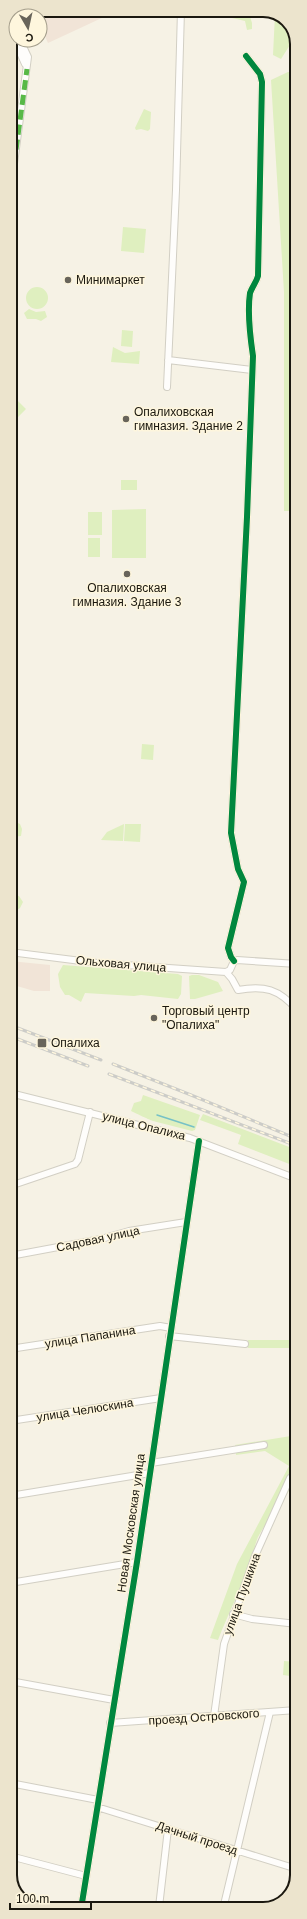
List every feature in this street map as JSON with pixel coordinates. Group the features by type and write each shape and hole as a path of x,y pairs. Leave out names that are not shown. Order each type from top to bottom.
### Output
{"street":[{"path":"166,387 181,17"},
{"path":"18,48 27,69"},
{"path":"17,143 28,57 24,48"},
{"path":"234,961 231,958 228,948 244,882 238,869 231,833 248,517 252,370 250,292 256,283 258,276 262,82 260,74 246,56"},
{"path":"168,360 252,370"},
{"name":"Ольховая улица","path":"17,953 98,963 228,970"},
{"path":"290,963 242,959 234,961 228,970 238,990 251,988 278,992 290,1002"},
{"name":"улица Опалиха","path":"17,1095 90,1112 199,1141 290,1176"},
{"path":"17,1184 75,1164 78,1160 90,1112"},
{"name":"Новая Московская улица","path":"82,1902 137,1562 169,1336 199,1141"},
{"name":"Садовая улица","path":"17,1255 101,1239 129,1231 186,1222"},
{"name":"улица Папанина","path":"17,1348 160,1326 171,1328"},
{"path":"169,1336 245,1344"},
{"name":"улица Челюскина","path":"17,1420 161,1398"},
{"path":"151,1463 264,1445"},
{"path":"17,1495 150,1473"},
{"name":"улица Пушкина","path":"214,1716 224,1644 233,1614 255,1556 290,1478"},
{"path":"17,1582 137,1562"},
{"path":"233,1614 252,1619 290,1623"},
{"path":"17,1682 114,1700"},
{"name":"проезд Островского","path":"110,1723 290,1711"},
{"path":"225,1902 270,1712"},
{"path":"17,1784 98,1800"},
{"name":"Дачный проезд","path":"97,1807 290,1867"},
{"path":"161,1902 168,1829"},
{"path":"17,1858 86,1876"}],"shaded area":[{"path":"48,17 104,17 48,43"},
{"path":"17,962 50,965 50,991 34,991 17,986"}],"green space":[{"path":"228,17 250,17 252,29 247,30 245,21"},
{"path":"275,20 282,25 287,32 290,45 281,59 273,55"},
{"path":"290,72 290,511 284,511 284,292 271,80"},
{"path":"144,109 151,112 150,129 148,131 141,129 136,130 135,128"},
{"path":"123,227 146,229 144,253 121,251"},
{"path":"37,287 45,290 48,298 45,306 37,309 29,306 26,298 29,290"},
{"path":"29,309 36,312 45,311 47,317 41,321 36,319 27,319 24,313"},
{"path":"122,330 133,331 132,347 121,346"},
{"path":"113,347 125,353 140,351 139,364 111,362"},
{"path":"17,400 26,409 17,418"},
{"path":"121,480 137,480 137,490 121,490"},
{"path":"146,509 146,558 112,558 112,510"},
{"path":"88,512 102,512 102,535 88,535"},
{"path":"88,538 100,538 100,557 88,557"},
{"path":"142,744 154,745 153,760 141,759"},
{"path":"17,822 20,824 22,829 21,836 17,836"},
{"path":"124,824 123,841 101,840 107,832"},
{"path":"125,824 141,824 140,842 124,841"},
{"path":"17,896 19,896 23,902 17,910"},
{"path":"63,965 178,974 182,976 181,994 178,999 141,995 134,996 85,993 81,1002 69,995 65,995 60,987 58,974"},
{"path":"199,975 218,982 223,991 190,999 189,976"},
{"path":"143,1095 200,1115 195,1130 192,1131 153,1121 131,1111 134,1103 141,1101"},
{"path":"203,1114 290,1147 290,1164 238,1144 241,1135 200,1120"},
{"path":"248,1340 290,1340 290,1348 248,1348"},
{"path":"290,1436 290,1490 258,1537 251,1561 218,1640 210,1638 237,1564 289,1466 265,1451 236,1455 235,1445"},
{"path":"284,1661 290,1661 290,1676 283,1675"}],"waterway":[{"path":"157,1115 194,1127"}],"railway":[{"path":"17,1028 101,1060"},
{"path":"17,1039 88,1066"},
{"path":"113,1064 290,1136"},
{"path":"109,1074 290,1143"}],"marked path":[{"path":"17,143 27,69"}],"cycle path":[{"path":"234,961 228,948 244,882 238,869 231,833 247,517 253,356 249,324 249,301 250,293 258,276 262,82 260,74 246,56"},
{"path":"82,1902 137,1562 199,1141"}],"place":[{"name":"Минимаркет","path":"68,280"},
{"name":"Опалиховская гимназия. Здание 2","path":"126,419"},
{"name":"Опалиховская гимназия. Здание 3","path":"127,574"},
{"name":"Торговый центр \"Опалиха\"","path":"154,1018"},
{"name":"Опалиха","path":"42,1043"}]}
